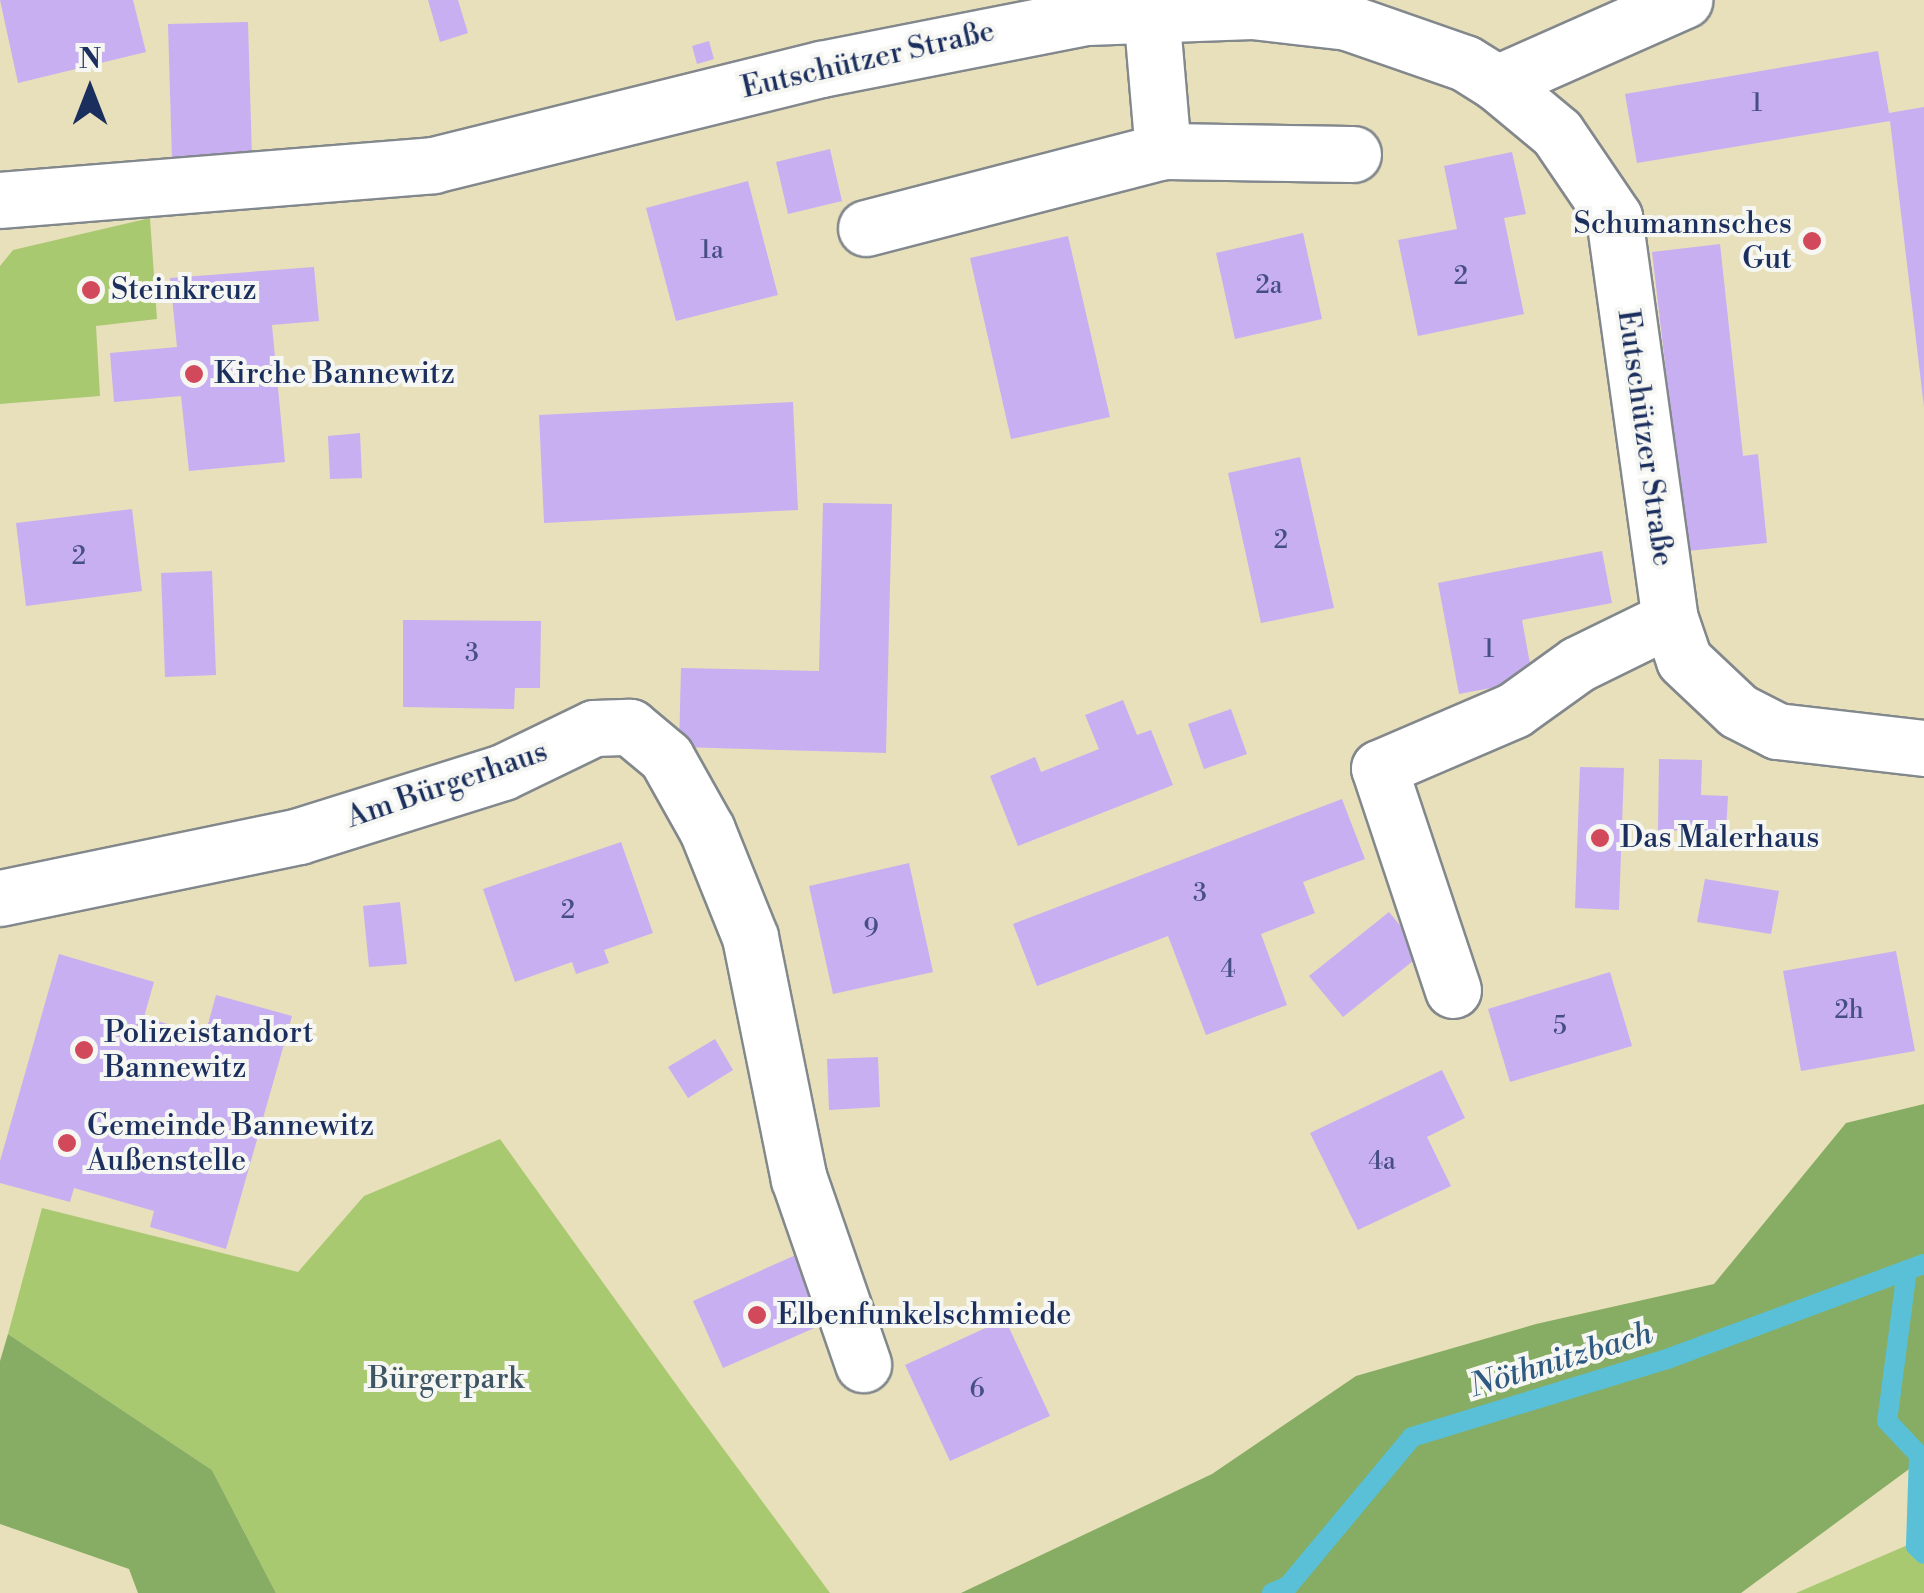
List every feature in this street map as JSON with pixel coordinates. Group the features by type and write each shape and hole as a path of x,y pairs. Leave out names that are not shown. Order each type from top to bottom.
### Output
{"street":[{"path":"1497,83 1684,0"},
{"path":"1151,6 1162,151"},
{"name":"Eutschützer Straße","path":"0,200 433,165 1021,26 1151,6 1348,22 1465,63 1497,83 1558,133 1632,214 1670,619 1684,660 1738,711 1812,739 1924,748"},
{"path":"866,228 1162,151 1354,154"},
{"path":"1453,990 1378,768 1514,710 1578,664 1670,619"},
{"name":"Am Bürgerhaus","path":"0,898 298,836 503,772 594,728 630,728 666,757 708,830 750,938 799,1179 863,1364"}],"green space":[{"path":"150,218 157,319 96,326 100,396 0,404 0,266 13,250"},
{"path":"1924,1104 1924,1458 1741,1593 961,1593 1212,1474 1356,1376 1536,1324 1714,1284 1846,1123"},
{"name":"Bürgerpark","path":"500,1139 830,1593 276,1593 212,1470 8,1334 42,1208 298,1272 364,1196"},
{"path":"8,1334 212,1470 276,1593 138,1593 129,1569 0,1524 0,1361"},
{"path":"1924,1538 1924,1593 1796,1593"}],"building":[{"path":"0,0 133,0 146,52 18,83"},
{"path":"428,0 458,0 468,33 440,42"},
{"path":"248,22 252,158 172,160 168,24"},
{"path":"709,41 714,59 697,64 692,46"},
{"path":"1878,51 1889,113 1924,107 1924,407 1890,121 1637,163 1625,94"},
{"path":"830,149 842,201 788,214 776,162"},
{"path":"1512,152 1526,214 1504,218 1524,314 1418,336 1398,240 1457,229 1444,166"},
{"path":"748,181 778,295 676,321 646,208"},
{"path":"1303,233 1322,319 1235,339 1216,253"},
{"path":"1068,236 1110,417 1011,439 970,258"},
{"path":"1720,244 1743,456 1758,454 1767,543 1687,551 1652,252"},
{"name":"Kirche Bannewitz","path":"314,267 319,321 272,325 285,462 189,471 181,396 114,402 110,353 177,347 170,278"},
{"path":"793,402 798,510 544,523 539,415"},
{"path":"360,433 362,478 330,479 328,436"},
{"path":"1300,457 1334,608 1261,623 1228,473"},
{"path":"823,503 892,504 886,753 679,747 681,668 819,671"},
{"path":"132,509 142,591 26,606 16,523"},
{"path":"1602,551 1612,603 1522,620 1533,680 1459,694 1438,583"},
{"path":"212,571 216,675 165,677 161,573"},
{"path":"403,620 541,621 540,688 515,688 514,709 403,707"},
{"path":"1123,700 1137,735 1151,730 1173,785 1018,846 990,776 1035,757 1041,772 1099,749 1085,715"},
{"path":"1231,709 1247,754 1204,769 1188,724"},
{"path":"1659,759 1702,760 1701,795 1728,796 1726,832 1658,830"},
{"name":"Das Malerhaus","path":"1580,767 1624,768 1619,910 1575,908"},
{"path":"1342,799 1365,859 1303,882 1315,913 1261,934 1287,1005 1206,1035 1168,936 1037,986 1013,924"},
{"path":"621,842 653,933 604,950 609,963 576,974 572,962 515,982 483,889"},
{"path":"909,863 933,972 833,994 809,886"},
{"path":"1705,879 1779,891 1771,934 1697,922"},
{"path":"400,902 407,964 369,967 363,906"},
{"path":"1389,912 1423,953 1343,1017 1309,976"},
{"path":"1896,951 1915,1051 1801,1071 1783,971"},
{"path":"59,954 154,982 144,1017 205,1035 216,995 292,1016 226,1249 150,1227 154,1211 74,1188 70,1202 0,1183 0,1161"},
{"path":"1610,972 1632,1046 1510,1082 1488,1009"},
{"path":"715,1039 733,1070 688,1098 668,1067"},
{"path":"878,1057 880,1107 829,1110 827,1059"},
{"path":"1442,1070 1465,1118 1427,1137 1451,1186 1358,1230 1310,1133"},
{"path":"798,1254 828,1322 723,1368 693,1301"},
{"path":"1005,1319 1050,1416 950,1461 905,1365"}],"waterway":[{"name":"Nöthnitzbach","path":"1272,1593 1288,1586 1412,1437 1667,1359 1924,1264"},
{"path":"1907,1270 1887,1421 1919,1455 1916,1546 1924,1554"}],"place":[{"name":"Schumannsches Gut","path":"1812,241"},
{"name":"Steinkreuz","path":"91,290"},
{"name":"Kirche Bannewitz","path":"194,374"},
{"name":"Das Malerhaus","path":"1600,838"},
{"name":"Polizeistandort Bannewitz","path":"84,1050"},
{"name":"Gemeinde Bannewitz Außenstelle","path":"67,1143"},
{"name":"Elbenfunkelschmiede","path":"757,1315"}]}
